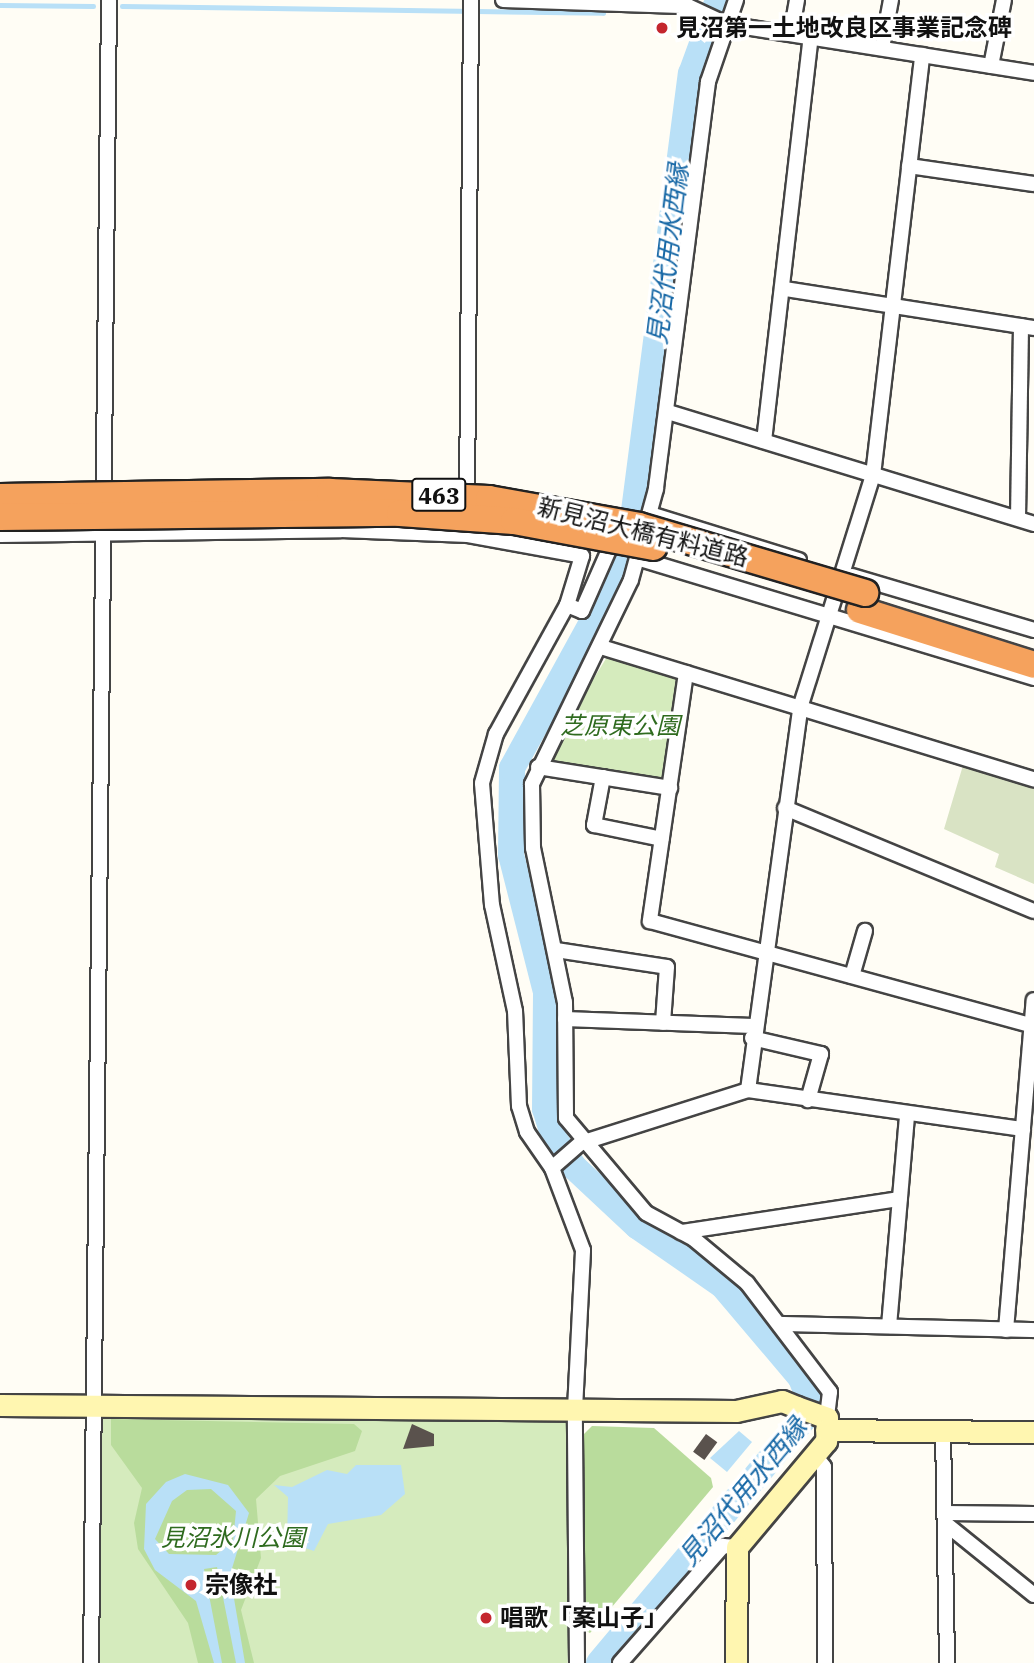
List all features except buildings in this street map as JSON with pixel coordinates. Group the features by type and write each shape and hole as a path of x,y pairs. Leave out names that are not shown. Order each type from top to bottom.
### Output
{"highway":[{"name":"新見沼大橋有料道路","path":"0,497 341,492 489,499 639,526 862,601"},
{"name":"新見沼大橋有料道路","path":"0,517 331,512 514,521 655,548 862,601 1028,648"}],"street":[{"path":"91,1663 109,0"},
{"path":"468,535 471,0"},
{"path":"503,0 688,6 726,24 1034,74"},
{"path":"736,0 714,53 698,144 668,412 650,514 639,553 601,648 538,767 532,784 533,848 556,950 565,1019 561,1101 581,1143 646,1213 681,1232 747,1283 781,1324 830,1392 826,1424 814,1454 737,1547 736,1663"},
{"path":"792,34 797,0"},
{"path":"882,48 891,0"},
{"path":"991,66 1004,0"},
{"path":"764,441 785,289 811,37"},
{"path":"748,1090 752,1032 800,708 873,475 922,55"},
{"path":"909,166 1034,184"},
{"path":"785,289 1028,327 1018,519"},
{"path":"668,412 1034,523"},
{"path":"650,514 843,573 1028,648"},
{"path":"0,535 468,535 582,556 567,605 496,734 482,783 492,905 515,1011 519,1105 527,1132 555,1165 583,1250 575,1409 577,1663"},
{"path":"567,605 582,611 612,543 830,617 1034,678"},
{"path":"601,648 1034,779"},
{"path":"687,673 650,921 1029,1025"},
{"path":"538,767 670,788"},
{"path":"603,777 594,825 662,839"},
{"path":"785,808 1034,911"},
{"path":"852,976 865,930"},
{"path":"556,950 667,968 663,1023"},
{"path":"1006,1330 1031,1065 1029,1025 1034,1000"},
{"path":"565,1019 663,1023 752,1032 821,1054 808,1100"},
{"path":"555,1165 581,1143 748,1090 1023,1129"},
{"path":"889,1326 907,1114"},
{"path":"681,1232 900,1199"},
{"path":"781,1324 1034,1330"},
{"path":"0,1405 736,1411 782,1401 797,1406 826,1424 943,1431 1034,1432"},
{"path":"943,1431 947,1663"},
{"path":"814,1454 824,1468 825,1663"},
{"path":"946,1518 1034,1514"},
{"path":"946,1518 1034,1595"},
{"path":"620,1663 723,1546 737,1547"}],"green space":[{"name":"芝原東公園","path":"607,657 676,678 662,784 542,762"},
{"path":"964,762 1034,783 1034,884 995,867 999,854 944,829"},
{"name":"見沼氷川公園","path":"100,1411 572,1419 568,1663 96,1663"},
{"path":"111,1419 354,1424 362,1431 355,1451 280,1476 256,1499 261,1558 241,1610 254,1663 198,1663 188,1623 138,1549 134,1523 142,1488 111,1445"},
{"path":"592,1426 654,1428 711,1478 713,1487 590,1633 581,1628 582,1436"}],"water":[{"path":"739,1431 752,1442 727,1472 710,1458"},
{"path":"356,1465 401,1465 405,1494 381,1515 328,1524 314,1551 287,1542 288,1497 274,1485 292,1487 327,1470 347,1474"},
{"path":"185,1474 228,1485 249,1513 230,1575 245,1663 236,1663 217,1567 204,1569 222,1663 214,1663 196,1601 155,1570 144,1549 146,1504 166,1482","holes":["211,1489 236,1511 233,1541 216,1555 169,1554 155,1539 172,1501 187,1490"]}],"waterway":[{"name":"見沼代用水西縁","path":"634,511 691,74 718,0"},
{"path":"122,6 603,13 603,4"},
{"path":"0,5 93,6"},
{"name":"見沼代用水西縁","path":"599,1663 813,1408 801,1378 722,1285 637,1226 574,1167 554,1138 545,1109 546,992 511,855 512,768 600,608 621,557"}],"place":[{"name":"見沼第一土地改良区事業記念碑","path":"662,28"},
{"name":"宗像社","path":"191,1585"},
{"name":"唱歌「案山子」","path":"486,1618"}]}
